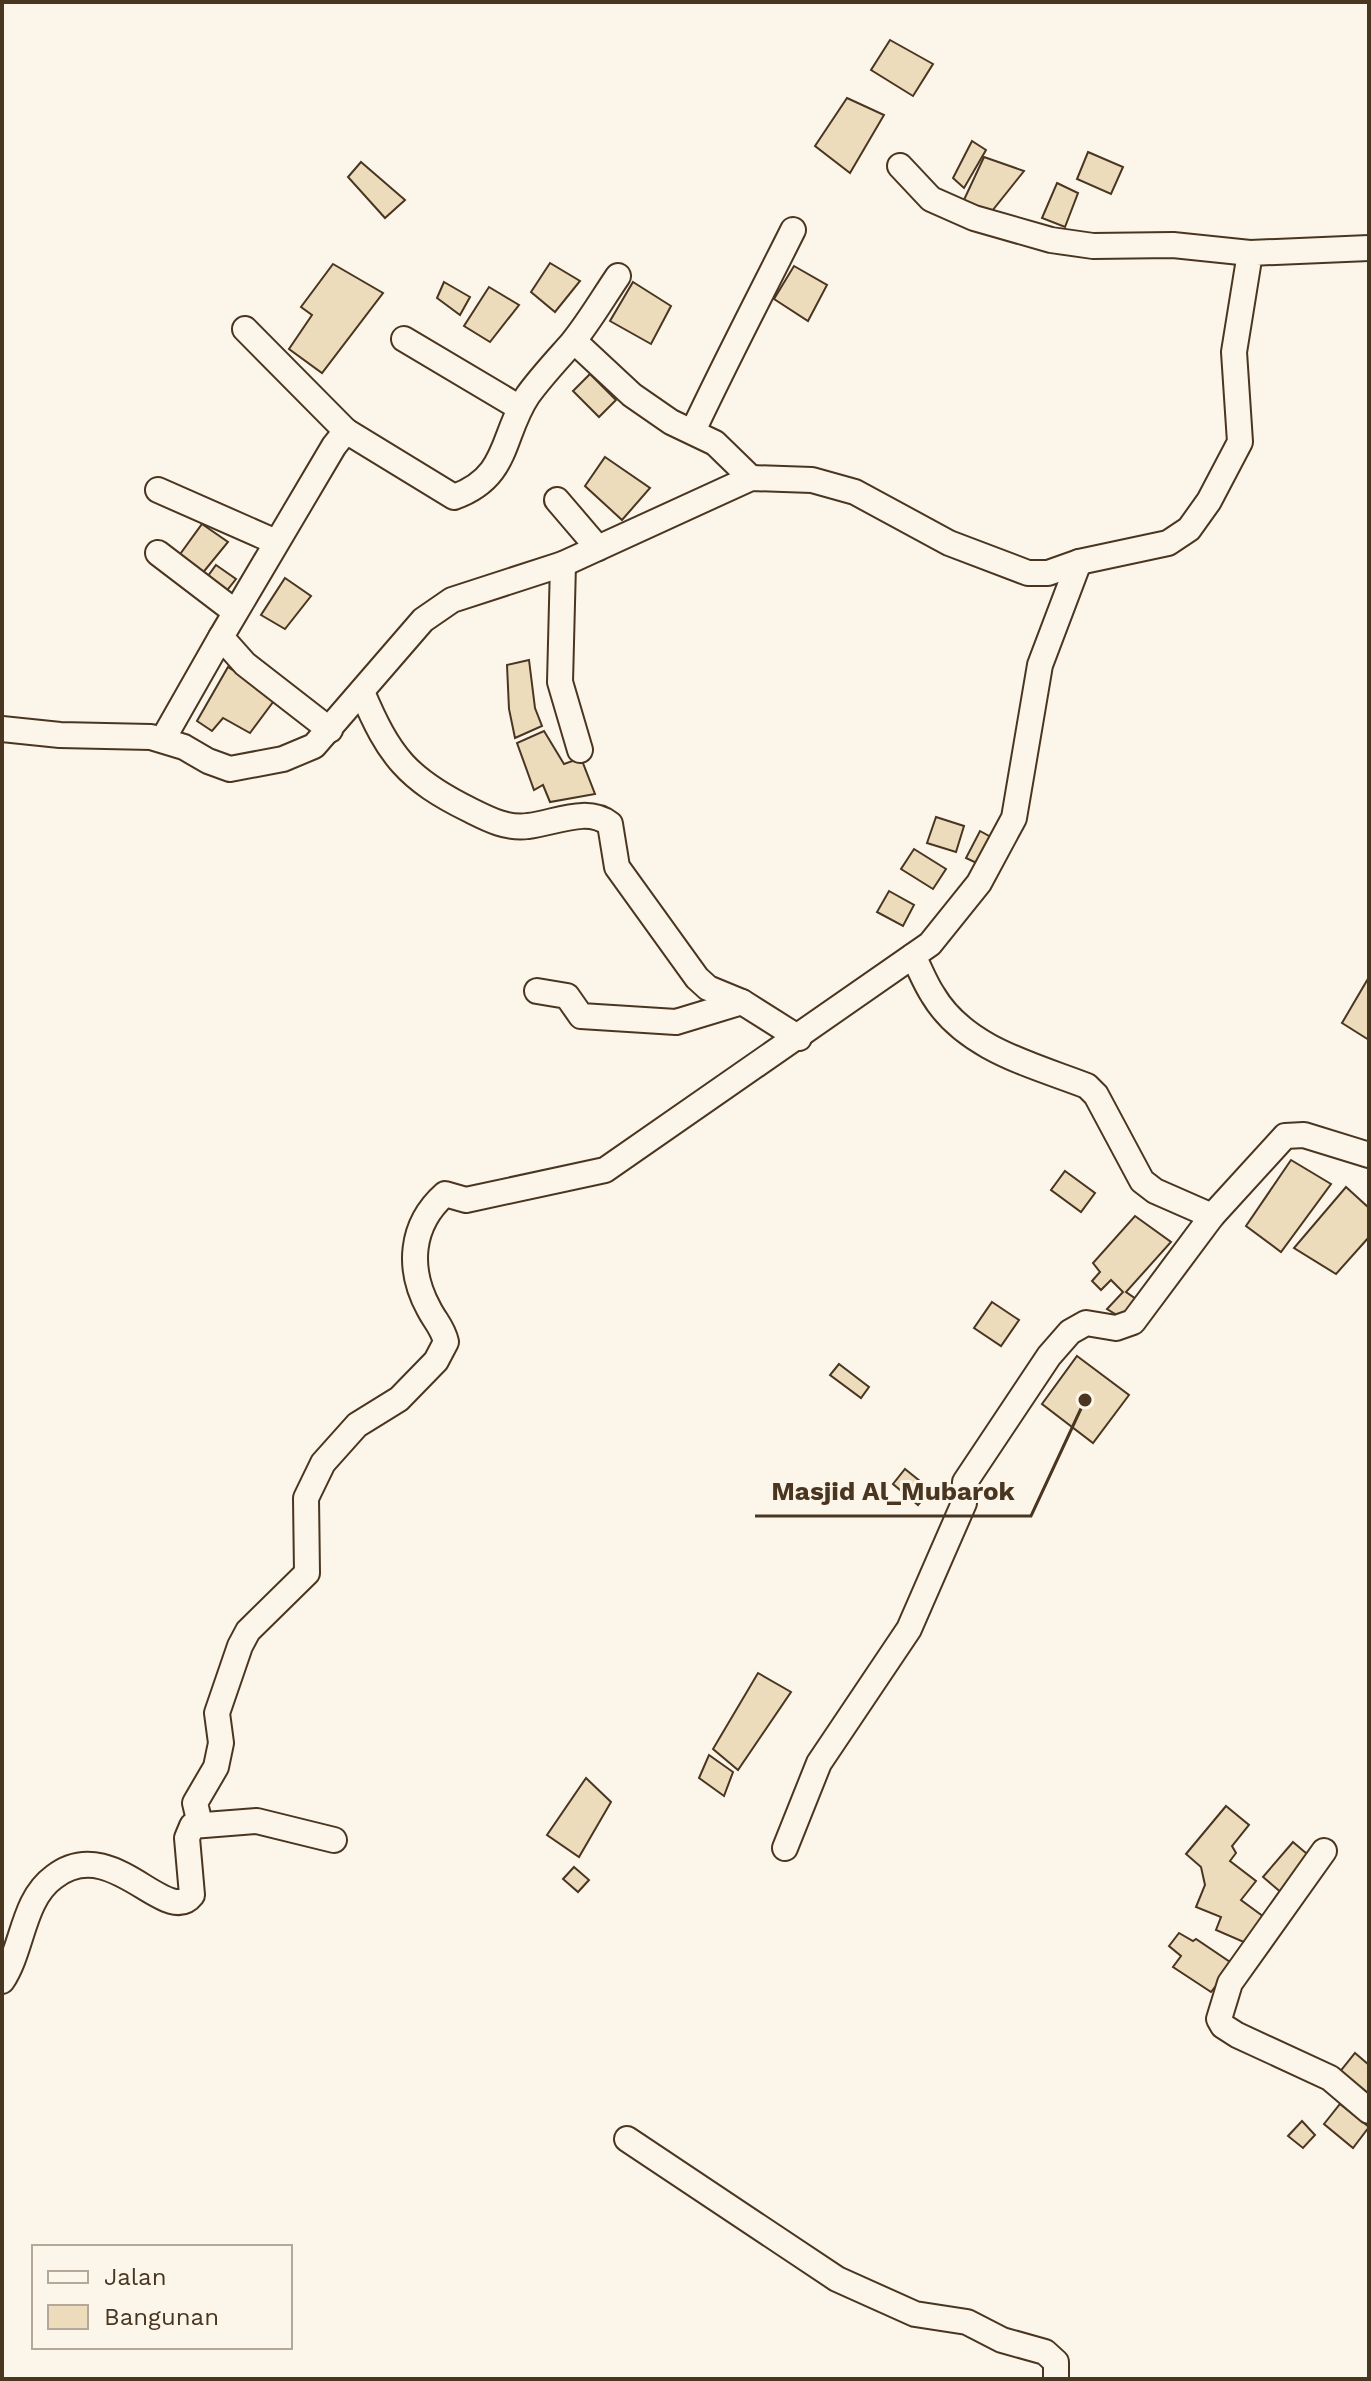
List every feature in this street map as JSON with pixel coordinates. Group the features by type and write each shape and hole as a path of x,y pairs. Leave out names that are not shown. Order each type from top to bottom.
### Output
{"street":[{"path":"900,166 931,199 974,218 1051,240 1093,246 1173,245 1250,253 1369,248"},
{"path":"693,431 734,341 755,309 793,230"},
{"path":"2,729 60,735 139,735 163,739 230,769 304,750 330,730 423,620 452,600 563,564 751,478 812,480 855,492 949,543 1028,573 1048,573 1079,562 1177,539 1209,501 1237,453 1241,427 1234,352 1250,253"},
{"path":"245,329 346,431 454,497 470,491 504,455 520,408 574,341 618,276"},
{"path":"404,339 520,408"},
{"path":"574,341 632,395 671,422 715,443 751,478"},
{"path":"163,739 234,611 346,431"},
{"path":"158,490 276,542"},
{"path":"557,500 598,548"},
{"path":"158,553 234,611"},
{"path":"200,1824 195,1803 216,1767 221,1743 217,1713 240,1646 248,1631 307,1573 306,1498 314,1477 357,1425 399,1399 436,1361 446,1342 415,1274 414,1243 436,1203 445,1194 466,1200 605,1170 930,944 979,883 1014,818 1040,665 1079,562"},
{"path":"563,564 560,682 580,750"},
{"path":"221,637 245,664 330,730"},
{"path":"362,692 388,747 412,777 443,797 507,826 525,827 593,814 610,824 617,867 697,978 708,988 742,1002 799,1038"},
{"path":"913,956 934,997 955,1022 1000,1054 1087,1086 1096,1095 1142,1181 1155,1191 1212,1216"},
{"path":"537,991 567,996 581,1016 612,1021 676,1022 742,1002"},
{"path":"785,1848 819,1763 909,1629 964,1503 965,1482 1049,1356 1070,1332 1086,1323 1116,1328 1133,1322 1212,1216 1285,1136 1304,1135 1369,1155"},
{"path":"2,1981 10,1969 38,1894 53,1877 75,1865 114,1869 161,1899 177,1905 186,1902 192,1895 187,1838 192,1826 257,1821 334,1840"},
{"path":"1324,1851 1230,1983 1219,2019 1223,2026 1237,2035 1330,2078 1369,2111"},
{"path":"627,2139 837,2279 915,2314 967,2322 1002,2340 1045,2352 1056,2362 1056,2379"}],"building":[{"path":"890,40 933,64 913,96 871,70"},
{"path":"847,98 884,115 850,173 815,146"},
{"path":"972,141 986,150 964,188 953,178"},
{"path":"1088,152 1123,167 1111,194 1077,179"},
{"path":"984,157 1024,171 988,216 962,204"},
{"path":"361,162 405,200 385,218 348,177"},
{"path":"1057,183 1078,193 1065,227 1042,218"},
{"path":"550,263 580,281 555,312 531,292"},
{"path":"333,264 383,293 322,373 289,349 312,315 301,307"},
{"path":"794,266 827,285 808,321 774,299"},
{"path":"444,282 470,297 460,315 437,298"},
{"path":"633,282 671,306 651,344 610,321"},
{"path":"489,287 519,305 490,342 464,326"},
{"path":"590,374 616,400 599,417 573,391"},
{"path":"605,457 650,488 622,520 585,486"},
{"path":"202,524 228,542 201,575 178,557"},
{"path":"216,565 236,579 224,594 205,580"},
{"path":"285,578 311,596 285,629 261,615"},
{"path":"529,660 535,708 542,726 515,738 509,709 507,665"},
{"path":"228,667 276,698 250,733 223,718 212,731 197,721"},
{"path":"544,731 564,764 581,758 595,794 550,802 543,785 534,790 517,743"},
{"path":"936,817 964,826 956,852 927,843"},
{"path":"980,831 998,841 985,867 966,858"},
{"path":"914,849 946,869 933,889 901,869"},
{"path":"889,891 914,905 903,926 877,912"},
{"path":"1369,977 1369,1040 1342,1023"},
{"path":"1291,1160 1331,1184 1281,1252 1246,1226"},
{"path":"1065,1171 1095,1193 1081,1212 1051,1190"},
{"path":"1346,1187 1369,1208 1369,1237 1336,1274 1294,1248"},
{"path":"1135,1216 1171,1242 1126,1292 1139,1301 1125,1320 1107,1309 1123,1292 1111,1280 1101,1290 1092,1281 1100,1272 1093,1263"},
{"path":"992,1302 1019,1320 1001,1346 974,1328"},
{"path":"1077,1356 1129,1395 1093,1443 1042,1404"},
{"path":"839,1364 869,1387 861,1398 830,1375"},
{"path":"905,1469 931,1490 918,1505 893,1484"},
{"path":"758,1673 791,1692 738,1770 713,1749"},
{"path":"709,1755 733,1772 724,1796 699,1778"},
{"path":"586,1778 611,1802 579,1857 547,1835"},
{"path":"1226,1806 1249,1825 1232,1846 1236,1853 1230,1861 1256,1881 1241,1900 1264,1917 1246,1943 1216,1930 1221,1917 1196,1907 1205,1885 1201,1867 1186,1854"},
{"path":"1293,1842 1313,1859 1283,1894 1263,1877"},
{"path":"574,1867 589,1880 578,1892 563,1879"},
{"path":"1179,1933 1193,1941 1196,1939 1233,1964 1211,1992 1173,1967 1181,1956 1169,1946"},
{"path":"1355,2053 1369,2065 1369,2093 1366,2097 1339,2073"},
{"path":"1340,2104 1369,2127 1353,2148 1324,2124"},
{"path":"1302,2121 1315,2135 1303,2148 1288,2136"}],"place":[{"name":"Masjid Al_Mubarok","path":"1085,1400"}]}
